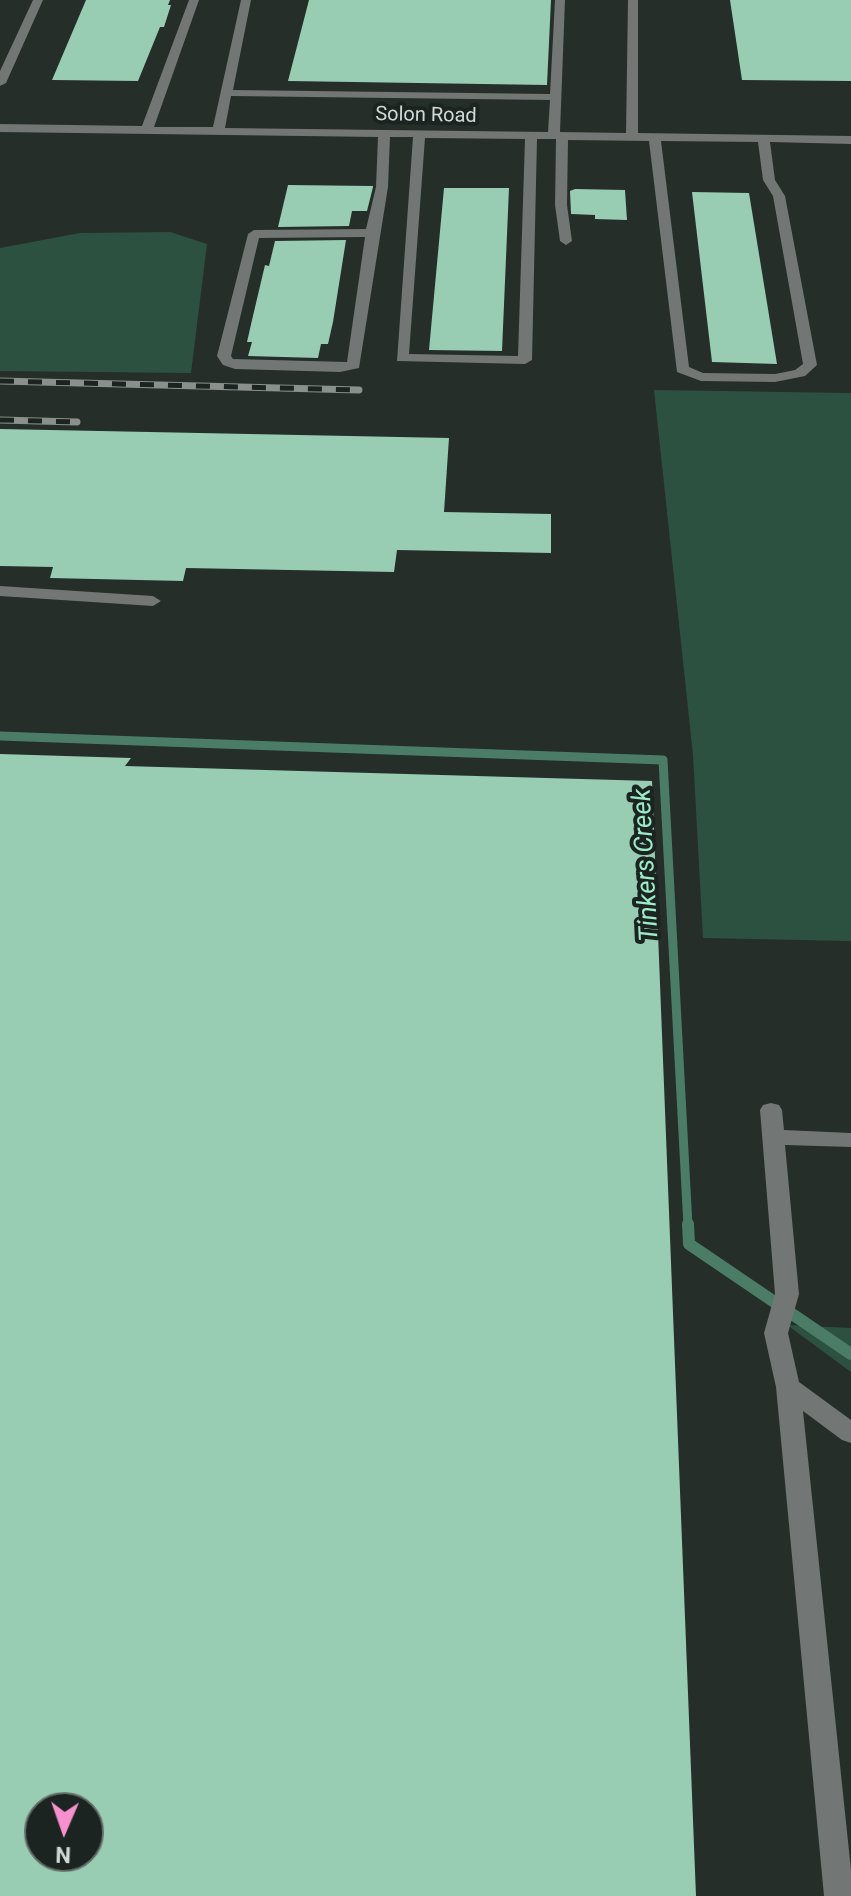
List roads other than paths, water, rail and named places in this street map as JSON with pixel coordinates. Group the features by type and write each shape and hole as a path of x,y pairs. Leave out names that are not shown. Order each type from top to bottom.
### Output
{"street":[{"path":"0,83 38,0"},
{"path":"147,130 194,0"},
{"path":"218,131 246,0"},
{"path":"560,0 555,97 566,241"},
{"path":"632,137 633,0"},
{"path":"226,93 555,97"},
{"name":"Solon Road","path":"0,128 851,140"},
{"path":"372,233 254,234 224,356 228,362 235,365 340,368 354,365 372,233 382,187 384,133"},
{"path":"419,134 402,358 525,360 531,135"},
{"path":"655,137 682,369 701,377 775,378 800,373 810,365 779,196 769,180 764,139"},
{"path":"0,591 153,601"},
{"path":"771,1110 787,1294 776,1333 788,1387 839,1896"},
{"path":"773,1137 851,1140"},
{"path":"788,1387 851,1433"}],"waterway":[{"name":"Tinkers Creek","path":"0,736 663,760 688,1226"},
{"name":"Tinkers Creek","path":"688,1224 689,1244 851,1354"}],"railway":[{"path":"0,381 359,390"},
{"path":"0,420 77,422"}]}
